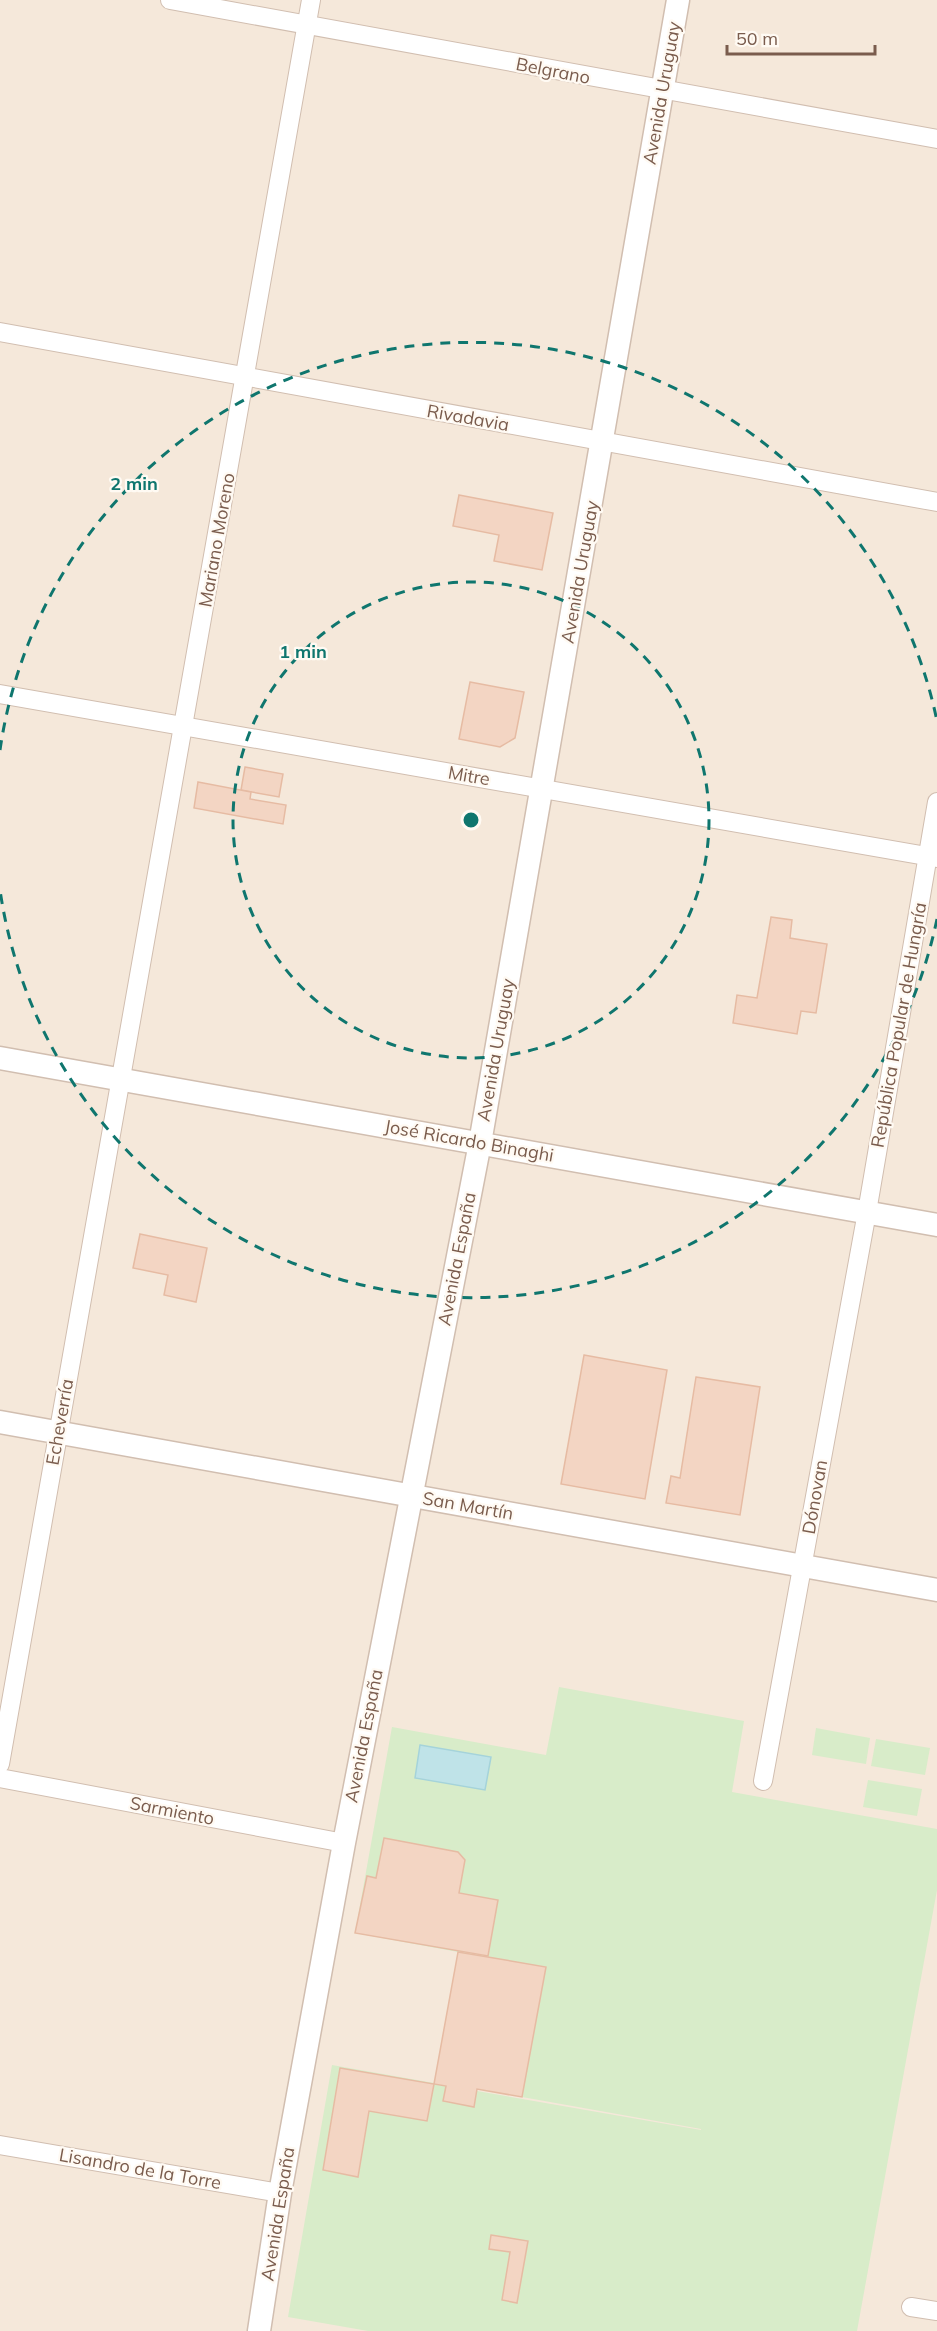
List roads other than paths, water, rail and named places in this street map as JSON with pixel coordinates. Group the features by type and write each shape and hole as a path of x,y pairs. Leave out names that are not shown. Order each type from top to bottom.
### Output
{"street":[{"name":"Belgrano","path":"170,0 662,91 937,139"},
{"name":"Mariano Moreno","path":"119,1079 246,379 311,0"},
{"name":"Avenida Uruguay","path":"480,1143 678,0"},
{"name":"Rivadavia","path":"0,332 246,379 937,502"},
{"name":"Mitre","path":"0,693 932,858"},
{"name":"República Popular de Hungría","path":"867,1212 932,858 937,802"},
{"name":"José Ricardo Binaghi","path":"0,1058 937,1225"},
{"name":"Echeverría","path":"0,1764 119,1079"},
{"name":"Avenida España","path":"259,2331 280,2193 344,1843 480,1143"},
{"name":"Dónovan","path":"763,1781 867,1212"},
{"name":"San Martín","path":"0,1422 937,1590"},
{"name":"Sarmiento","path":"0,1778 344,1843"},
{"name":"Lisandro de la Torre","path":"0,2145 280,2193"},
{"path":"911,2307 937,2311"}],"water":[{"path":"420,1745 491,1757 485,1790 415,1778"}]}
